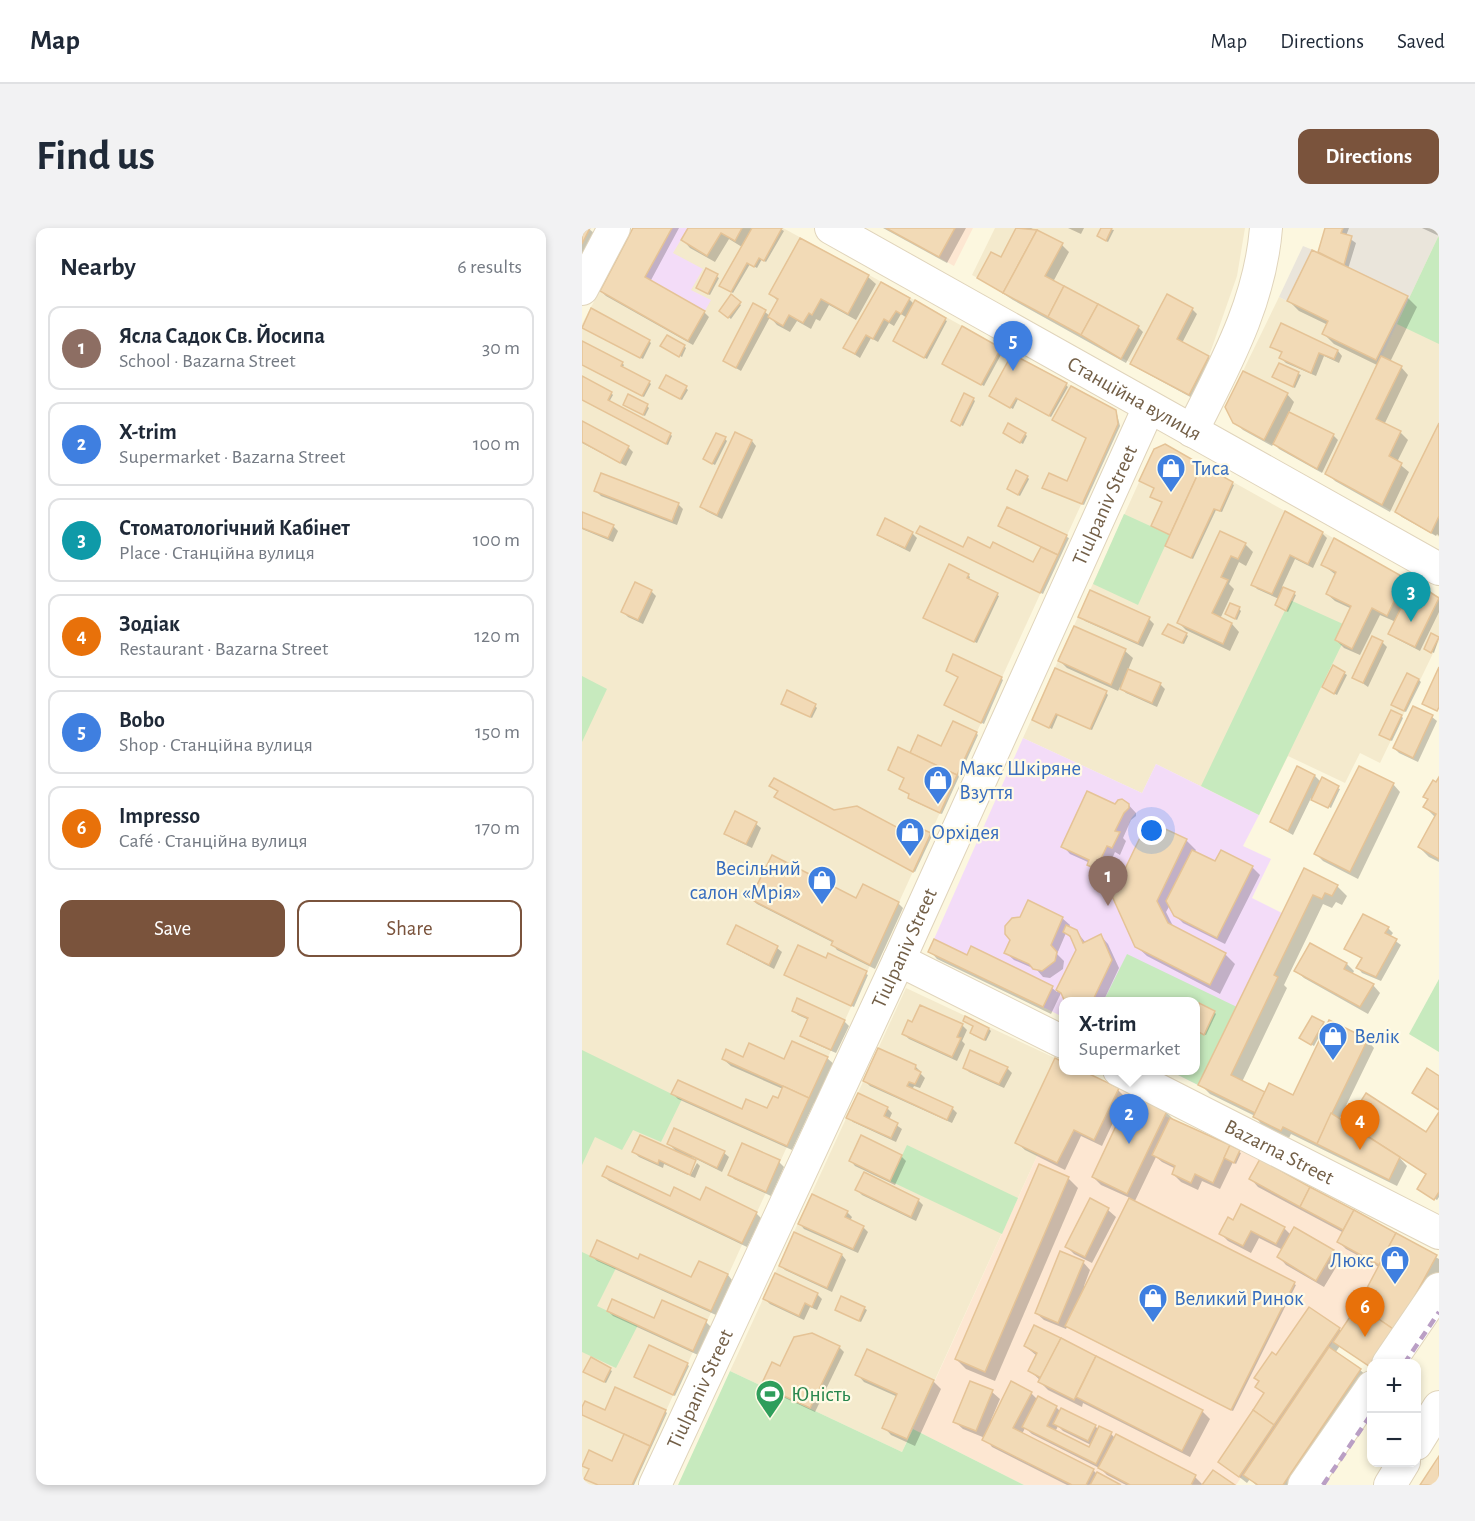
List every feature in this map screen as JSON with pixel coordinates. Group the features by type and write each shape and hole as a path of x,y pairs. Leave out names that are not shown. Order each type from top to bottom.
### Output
{"street":[{"path":"582,289 614,228"},
{"name":"Станційна вулиця","path":"831,228 1439,569"},
{"path":"1192,431 1237,341 1250,309 1259,279 1266,228"},
{"name":"Tiulpaniv Street","path":"655,1485 899,960 1149,407"},
{"path":"899,960 1059,1040"},
{"name":"Bazarna Street","path":"1127,1075 1439,1233"},
{"path":"1391,1359 1439,1288"},
{"path":"1304,1485 1367,1393"},
{"path":"1421,1436 1439,1407"},
{"path":"1390,1485 1401,1467"}],"shaded area":[{"path":"633,228 783,228 1116,410 1118,424 632,1485 582,1485 582,324"},
{"path":"633,228 688,228 673,253 703,269 691,290 711,300 688,341 600,291"},
{"path":"886,228 973,228 954,266"},
{"path":"995,228 1245,228 1237,276 1209,356 1189,395 972,275"},
{"path":"1325,228 1439,228 1439,235 1379,362 1322,334 1328,321 1279,297 1303,246 1318,252"},
{"path":"1439,235 1439,537 1264,440 1287,393 1243,371 1279,297 1328,321 1322,334 1379,361"},
{"path":"1165,444 1439,597 1439,641 1380,763 1360,753 1345,783 1288,756 1259,815 1156,764 1142,793 1023,738 1154,449"},
{"path":"1023,738 1142,793 1156,764 1259,815 1243,846 1271,859 1252,898 1282,913 1198,1085 1178,1075 1200,1075 1200,997 1059,997 1059,1015 1043,1007 1053,986 967,955 934,939"},
{"path":"906,988 1055,1058 1038,1154 902,1452 730,1371"},
{"name":"Великий Ринок","path":"1062,1075 1090,1075 1167,1111 1165,1116 1260,1159 1249,1179 1343,1230 1337,1242 1379,1265 1358,1305 1236,1485 1024,1485 913,1429 1038,1154"}],"green space":[{"path":"1439,235 1439,344 1397,324"},
{"path":"1124,514 1170,535 1138,605 1093,584"},
{"path":"1290,600 1343,624 1335,640 1342,644 1259,815 1201,786"},
{"path":"582,676 607,689 582,742"},
{"path":"1127,954 1237,1007 1198,1085 1178,1075 1200,1075 1200,997 1106,997"},
{"path":"1439,979 1439,1052 1409,1034"},
{"path":"582,1050 682,1099 661,1142 633,1130 622,1150 595,1137 582,1165"},
{"path":"907,1145 1018,1198 1002,1234 890,1181"},
{"path":"582,1252 616,1268 597,1306 638,1325 616,1368 582,1352"},
{"name":"Юність","path":"730,1371 902,1452 913,1429 1024,1485 678,1485"}],"building":[{"path":"582,228 590,228 582,244"},
{"path":"633,228 672,228 645,277 705,311 688,341 600,291"},
{"path":"688,228 742,228 735,241 721,233 707,256 681,240"},
{"path":"752,228 782,228 764,261 759,258 754,267 747,263 731,292 719,286"},
{"path":"886,228 955,228 939,257"},
{"path":"1016,228 1037,230 1003,293 977,278 991,252 1001,257"},
{"path":"1101,228 1112,228 1106,241 1097,236"},
{"path":"1325,228 1343,228 1341,233 1352,236 1344,265 1318,252"},
{"path":"1037,230 1063,243 1045,276 1064,286 1048,317 1003,293"},
{"path":"800,238 869,275 848,314 821,299 812,315 809,313 803,323 789,315 783,326 768,317 778,299 769,294"},
{"path":"1312,250 1408,296 1376,360 1322,334 1328,321 1287,301"},
{"path":"706,268 718,274 708,294 696,288"},
{"path":"881,282 910,298 901,314 896,311 889,322 884,319 873,339 866,335 855,354 843,348"},
{"path":"1064,286 1098,304 1081,335 1048,317"},
{"path":"731,294 741,302 728,318 719,311"},
{"path":"1167,294 1193,308 1177,339 1209,356 1189,395 1130,364"},
{"path":"915,300 946,318 924,358 893,341"},
{"path":"753,303 766,310 736,368 723,361"},
{"path":"1098,304 1139,326 1121,359 1081,335"},
{"path":"591,308 650,340 640,358 582,328"},
{"path":"1281,323 1338,350 1334,359 1319,353 1311,373 1279,358 1282,352 1270,347"},
{"path":"962,326 1001,348 981,385 942,364"},
{"path":"667,335 685,345 679,357 660,346"},
{"path":"582,341 623,362 621,366 650,381 642,396 582,365"},
{"path":"1012,354 1067,383 1049,416 1016,398 1010,408 989,396"},
{"path":"1381,356 1402,366 1376,419 1401,431 1389,456 1402,463 1382,505 1325,474"},
{"path":"1279,363 1299,372 1293,387 1272,377"},
{"path":"1243,371 1288,393 1264,440 1233,423 1225,407"},
{"path":"666,375 687,386 680,399 659,388"},
{"path":"582,376 612,392 608,400 671,433 666,444 582,400"},
{"path":"1071,386 1116,410 1118,424 1082,504 1042,488 1049,473 1067,481 1086,438 1052,420"},
{"path":"964,393 974,398 960,426 951,421"},
{"path":"628,394 648,404 643,415 623,405"},
{"path":"1289,412 1334,434 1317,469 1273,444"},
{"path":"582,421 629,446 620,463 582,442"},
{"path":"1008,423 1026,433 1020,443 1003,433"},
{"path":"1439,423 1439,516 1431,533 1395,512"},
{"path":"735,432 752,440 717,515 700,507"},
{"path":"716,433 726,437 712,464 703,459"},
{"name":"Тиса","path":"1165,444 1202,465 1170,535 1151,526 1162,502 1150,497 1154,488 1139,481 1154,449"},
{"path":"1202,465 1233,482 1220,511 1214,509 1191,558 1165,546"},
{"path":"1016,470 1028,476 1018,495 1007,489"},
{"path":"601,473 679,503 672,521 594,491"},
{"path":"1007,507 1067,535 1058,555 998,526"},
{"path":"1285,511 1323,532 1308,564 1290,555 1272,594 1251,585"},
{"path":"582,512 614,525 608,538 582,528"},
{"path":"885,518 913,532 905,548 877,535"},
{"path":"920,526 963,547 968,537 990,548 993,542 1033,562 1041,547 1058,555 1040,593 916,533"},
{"path":"1220,531 1246,543 1238,559 1231,556 1221,577 1228,580 1212,613 1232,623 1223,644 1177,623"},
{"path":"1334,538 1405,578 1387,616 1372,608 1352,649 1335,640 1351,606 1326,594 1336,572 1321,565"},
{"path":"949,564 969,574 967,578 998,593 974,642 923,618"},
{"path":"635,582 652,590 638,620 621,612"},
{"path":"1419,585 1439,598 1415,647 1388,634 1401,608 1403,609 1410,597 1413,598"},
{"path":"1283,587 1295,592 1286,611 1275,605"},
{"path":"1090,590 1150,617 1138,643 1078,617"},
{"path":"1230,603 1240,607 1235,619 1225,614"},
{"path":"1168,624 1187,633 1182,643 1162,634"},
{"path":"1074,626 1126,649 1111,685 1058,661"},
{"path":"1431,633 1439,637 1431,653 1424,649"},
{"path":"1372,636 1383,641 1363,683 1352,678"},
{"path":"953,654 1002,677 981,723 944,705 958,677 946,671"},
{"path":"1333,665 1345,672 1334,694 1322,687"},
{"path":"1439,667 1439,707 1437,711 1422,704"},
{"path":"1055,668 1107,691 1090,729 1056,714 1049,728 1032,720"},
{"path":"1128,669 1161,683 1152,703 1120,689"},
{"path":"1407,673 1419,679 1404,711 1391,705"},
{"path":"787,690 816,704 810,717 781,704"},
{"path":"1413,706 1433,715 1413,758 1393,748"},
{"path":"1391,710 1402,715 1390,740 1379,735"},
{"path":"953,721 977,732 957,775 910,753 918,735 941,746"},
{"path":"898,747 957,775 940,813 908,798 909,794 899,789 904,778 888,770"},
{"path":"1297,766 1315,775 1288,831 1270,822"},
{"path":"1359,766 1394,783 1350,872 1314,854"},
{"path":"1322,777 1339,786 1328,808 1311,800"},
{"path":"1439,777 1439,859 1418,847 1436,814 1423,807 1428,799 1423,797 1433,780 1436,782"},
{"path":"774,778 834,810 857,806 900,829 904,821 931,833 913,872 774,797 778,791 769,786"},
{"path":"1087,791 1115,804 1122,799 1129,804 1129,808 1115,831 1120,832 1112,848 1107,846 1096,869 1087,865 1089,860 1061,847"},
{"path":"735,811 757,822 746,844 724,834"},
{"path":"1148,821 1187,839 1157,901 1168,923 1226,953 1210,985 1135,947 1112,896"},
{"path":"1192,850 1215,861 1221,850 1253,866 1217,938 1174,916 1166,901"},
{"path":"772,855 856,898 863,884 899,902 870,965 831,945 833,941 750,899"},
{"path":"1304,868 1338,885 1332,896 1325,893 1322,899 1313,895 1274,975 1278,977 1231,1075 1265,1092 1255,1113 1198,1085"},
{"path":"1028,900 1063,917 1051,945 1057,952 1055,961 1042,971 1033,969 1029,964 1004,953 1010,940 1005,934 1005,926 1012,918 1020,917"},
{"path":"1363,914 1389,927 1385,933 1397,939 1376,977 1356,968 1362,958 1344,949"},
{"path":"736,925 778,946 769,965 727,944"},
{"path":"1066,925 1077,930 1083,943 1101,934 1112,960 1094,997 1063,997 1056,990 1076,950 1070,936 1063,932"},
{"path":"934,939 967,955 971,946 1053,986 1043,1007 928,952"},
{"path":"1310,943 1347,963 1344,969 1374,984 1360,1007 1294,971"},
{"path":"798,945 826,958 828,953 867,971 851,1006 784,975"},
{"path":"797,998 845,1020 831,1050 800,1036 808,1018 792,1011"},
{"path":"1200,1004 1215,1011 1204,1035 1200,1033"},
{"path":"920,1005 963,1024 957,1037 961,1038 952,1057 902,1034 908,1020 912,1022"},
{"path":"965,1016 989,1028 984,1040 970,1033 973,1026 963,1021"},
{"path":"1312,1016 1324,1022 1311,1045 1299,1038"},
{"name":"Велік","path":"1329,1020 1368,1039 1317,1144 1283,1127 1281,1131 1253,1117 1269,1083 1293,1095"},
{"path":"792,1041 828,1057 809,1098 722,1059 726,1049 743,1057 749,1043 784,1059"},
{"path":"878,1048 916,1065 915,1069 921,1072 915,1084 909,1082 907,1086 953,1107 947,1120 863,1081"},
{"path":"970,1050 1008,1067 999,1084 963,1068"},
{"path":"1055,1058 1059,1060 1059,1075 1092,1075 1119,1088 1094,1140 1074,1130 1057,1163 1015,1143"},
{"path":"1427,1068 1439,1076 1439,1110 1412,1093"},
{"path":"678,1080 742,1109 746,1099 767,1108 773,1096 778,1098 783,1086 809,1098 787,1146 671,1094"},
{"path":"858,1093 888,1107 884,1116 898,1123 891,1138 846,1118"},
{"path":"1366,1093 1426,1132 1439,1112 1439,1192 1434,1200 1417,1189 1426,1174 1347,1123"},
{"path":"1131,1094 1167,1111 1127,1194 1092,1177"},
{"path":"1331,1113 1400,1157 1389,1180 1317,1144"},
{"path":"1170,1118 1230,1145 1213,1183 1195,1174 1191,1183 1172,1174 1175,1166 1152,1155"},
{"path":"674,1128 725,1151 717,1168 667,1144"},
{"path":"640,1135 696,1160 690,1175 659,1160 658,1164 632,1152"},
{"path":"861,1135 902,1155 890,1181 849,1161"},
{"path":"742,1143 780,1160 766,1192 728,1175"},
{"path":"1230,1145 1240,1150 1234,1163 1224,1158"},
{"path":"1260,1159 1310,1187 1300,1207 1249,1179"},
{"path":"1039,1164 1069,1177 985,1372 955,1359"},
{"path":"607,1166 670,1196 674,1187 700,1200 706,1187 757,1212 742,1243 602,1176"},
{"path":"864,1172 919,1199 911,1217 855,1190"},
{"path":"1310,1187 1354,1210 1343,1230 1300,1207"},
{"path":"812,1194 848,1211 845,1217 864,1226 853,1249 798,1224"},
{"path":"1090,1198 1109,1208 1085,1257 1065,1247"},
{"path":"1129,1198 1295,1282 1231,1410 1065,1326"},
{"path":"1241,1204 1285,1227 1276,1244 1251,1231 1243,1246 1219,1234 1228,1217 1233,1220"},
{"path":"1354,1210 1396,1233 1379,1265 1337,1242"},
{"path":"1294,1227 1334,1250 1316,1281 1277,1257"},
{"path":"794,1232 842,1254 827,1288 779,1266"},
{"name":"Люкс","path":"1396,1233 1437,1255 1396,1331 1358,1305"},
{"path":"597,1240 638,1259 640,1254 691,1277 699,1261 728,1274 711,1311 590,1256"},
{"path":"1060,1251 1084,1261 1058,1323 1035,1313"},
{"path":"775,1273 818,1293 812,1307 805,1303 799,1316 763,1299"},
{"path":"841,1296 865,1307 859,1321 835,1310"},
{"path":"612,1299 654,1318 662,1300 707,1320 693,1351 607,1311"},
{"path":"1358,1305 1396,1331 1377,1359 1367,1359 1367,1365 1333,1342"},
{"path":"1309,1307 1340,1328 1274,1425 1253,1410 1264,1393 1255,1387 1259,1381 1254,1378 1272,1352 1276,1355"},
{"path":"1034,1325 1061,1338 1041,1378 1028,1371 1037,1353 1024,1346"},
{"path":"812,1333 840,1346 810,1408 761,1385 772,1362 780,1366 794,1337"},
{"path":"1061,1338 1096,1356 1074,1400 1038,1382"},
{"path":"649,1345 688,1363 673,1395 634,1377"},
{"path":"1329,1347 1361,1369 1283,1485 1258,1485 1243,1475"},
{"path":"867,1349 934,1380 907,1439 882,1428 897,1394 855,1375"},
{"path":"1096,1356 1203,1410 1182,1451 1076,1397"},
{"path":"591,1357 611,1368 604,1382 583,1372"},
{"path":"970,1381 993,1390 976,1431 953,1422"},
{"path":"1011,1381 1032,1392 1013,1428 1094,1469 1086,1485 1072,1485 982,1440"},
{"path":"615,1387 666,1410 650,1446 582,1415 585,1401 605,1410"},
{"path":"1038,1396 1057,1406 1047,1426 1089,1447 1099,1426 1112,1432 1096,1464 1022,1427"},
{"path":"1061,1408 1096,1425 1088,1441 1053,1424"},
{"path":"1253,1410 1274,1425 1239,1477 1218,1462"},
{"path":"624,1434 650,1446 632,1485 598,1485 584,1479 589,1469 582,1466 589,1450 612,1461"},
{"path":"1116,1434 1196,1475 1191,1485 1130,1485 1098,1468"},
{"path":"1439,1456 1439,1485 1420,1485"},
{"path":"1213,1470 1235,1485 1202,1485"},
{"path":"1097,1472 1121,1485 1090,1485"}],"railway":[{"path":"1407,1359 1439,1312"},
{"path":"1323,1485 1367,1420"}],"place":[{"name":"Bobo","path":"1013,371"},
{"name":"Тиса","path":"1171,494"},
{"name":"Стоматологічний Кабінет","path":"1411,622"},
{"name":"Макс Шкіряне Взуття","path":"938,806"},
{"name":"Орхідея","path":"910,858"},
{"name":"Весільний салон «Мрія»","path":"822,906"},
{"name":"Ясла Садок Св. Йосипа","path":"1108,906"},
{"name":"Велік","path":"1333,1062"},
{"name":"X-trim","path":"1129,1144"},
{"name":"Зодіак","path":"1360,1150"},
{"name":"Люкс","path":"1395,1286"},
{"name":"Великий Ринок","path":"1153,1324"},
{"name":"Impresso","path":"1365,1337"},
{"name":"Юність","path":"770,1420"}]}
